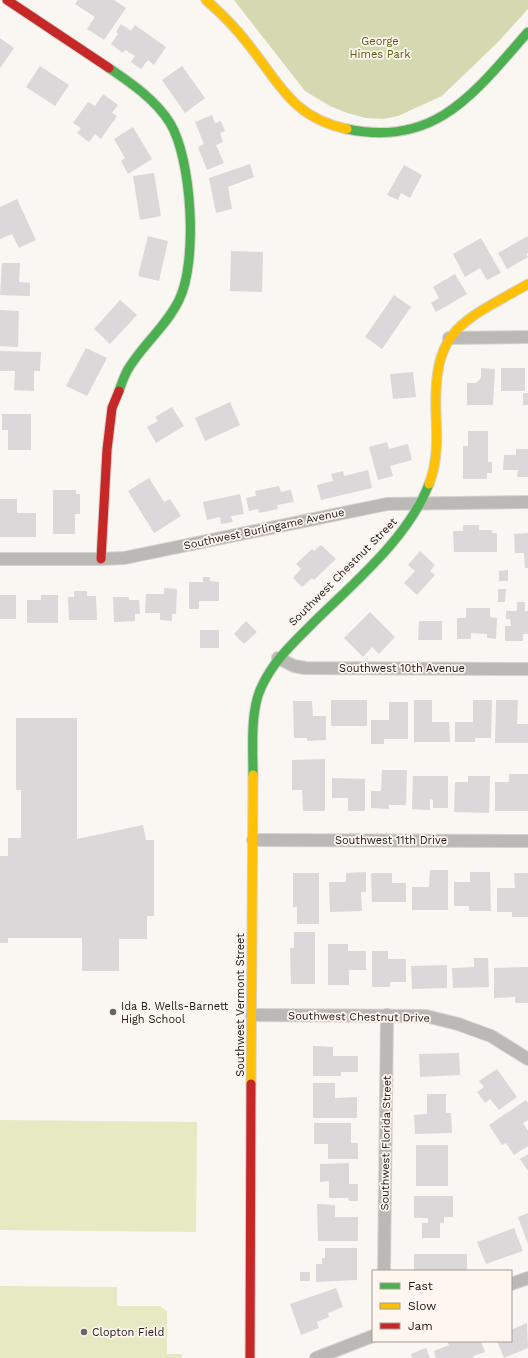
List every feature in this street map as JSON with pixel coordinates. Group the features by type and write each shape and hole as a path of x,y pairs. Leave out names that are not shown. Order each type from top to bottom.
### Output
{"street":[{"path":"7,0 123,77 145,94 170,123 180,150 187,179 191,242 188,271 180,298 174,310 127,371 112,408 107,450 102,559"},
{"path":"206,0 240,34 275,82 296,106 313,117 331,125 346,130 369,133 404,130 425,124 445,114 469,96 528,32"},
{"name":"Southwest Chestnut Street","path":"278,658 396,540 409,523 421,503 431,480 436,456 438,378 440,360 449,338 472,316 528,284"},
{"path":"449,338 528,338"},
{"name":"Southwest Burlingame Avenue","path":"0,559 102,559 142,555 387,504 528,502"},
{"name":"Southwest 10th Avenue","path":"278,658 294,666 305,668 528,669"},
{"name":"Southwest Vermont Street","path":"250,1358 253,748 255,712 260,689 278,658"},
{"name":"Southwest 11th Drive","path":"253,840 528,840"},
{"name":"Southwest Chestnut Drive","path":"252,1015 426,1016 458,1024 492,1036 528,1059"},
{"name":"Southwest Florida Street","path":"384,1270 388,1015"},
{"path":"512,1284 528,1278"},
{"path":"316,1358 372,1336"}],"green space":[{"name":"George Himes Park","path":"234,0 528,0 528,9 499,41 442,96 398,116 383,119 366,118 347,113 330,106 305,91"},
{"path":"0,1120 197,1122 196,1232 0,1230"},
{"name":"Clopton Field","path":"0,1286 117,1287 117,1306 160,1306 167,1311 167,1354 182,1354 182,1358 0,1358"}],"building":[{"path":"78,0 114,0 126,8 104,40 87,29 95,17 75,4"},
{"path":"121,24 131,31 135,25 166,47 154,65 148,60 141,69 131,62 135,56 125,50 123,53 111,44 118,34 116,32"},
{"path":"0,38 14,48 0,68"},
{"path":"40,66 69,85 55,106 26,87"},
{"path":"182,66 205,98 185,113 162,80"},
{"path":"103,94 118,105 112,113 117,116 101,139 95,134 89,142 77,133 81,128 73,123 88,102 95,106"},
{"path":"212,115 215,123 221,121 225,131 220,133 223,142 216,145 224,163 207,170 198,147 204,144 195,122"},
{"path":"133,127 152,159 128,174 121,161 125,158 114,139"},
{"path":"250,164 254,177 228,187 232,209 216,213 209,178"},
{"path":"404,165 422,175 410,198 401,193 398,200 387,195"},
{"path":"154,173 161,216 140,220 133,176"},
{"path":"17,199 36,240 19,248 12,234 0,239 0,207"},
{"path":"148,236 168,241 159,281 138,276"},
{"path":"528,236 528,253 526,254 528,257 507,269 498,253"},
{"path":"481,238 501,273 487,280 480,268 465,277 453,254"},
{"path":"231,251 263,252 262,292 230,291"},
{"path":"2,263 20,263 19,282 30,283 30,296 0,295"},
{"path":"455,274 467,294 436,312 431,303 439,298 433,287"},
{"path":"394,295 411,307 382,349 365,337"},
{"path":"120,300 137,315 110,344 94,329"},
{"path":"0,310 19,311 18,347 0,346"},
{"path":"86,348 107,358 87,396 66,386"},
{"path":"0,351 41,352 40,371 34,371 34,391 14,390 15,371 0,371"},
{"path":"481,368 495,369 493,405 467,405 467,383 476,383 481,378"},
{"path":"501,368 525,368 525,391 501,391"},
{"path":"413,372 416,397 393,399 390,374"},
{"path":"523,393 528,393 528,405 523,405"},
{"path":"230,402 240,425 205,441 195,418"},
{"path":"172,407 184,426 156,443 147,427 158,421 155,417"},
{"path":"2,414 31,414 31,450 8,450 8,430 2,430"},
{"path":"468,431 488,431 488,462 492,462 492,473 487,473 487,479 463,479 463,446 468,446"},
{"path":"387,442 389,449 408,444 412,460 390,466 393,476 378,480 369,447"},
{"path":"516,449 528,449 528,477 517,477 518,470 503,470 504,455 516,455"},
{"path":"368,470 372,488 321,500 317,485 333,481 331,474 343,471 344,476"},
{"path":"149,478 164,502 170,499 181,516 154,533 128,491"},
{"path":"279,486 281,492 291,490 294,502 277,505 278,509 259,513 258,509 249,511 246,498 256,496 255,491"},
{"path":"53,490 76,490 76,494 80,494 80,514 75,514 75,534 53,534"},
{"path":"240,494 244,514 231,516 233,522 221,524 220,517 207,520 203,502"},
{"path":"0,499 17,499 17,513 36,513 36,537 0,537"},
{"path":"463,525 479,525 479,530 492,530 492,533 497,533 497,552 454,552 453,531 463,531"},
{"path":"528,533 528,568 525,568 524,553 515,553 514,534"},
{"path":"321,545 336,559 314,580 312,578 302,587 293,578 301,569 296,564 312,549 314,551"},
{"path":"420,551 435,565 430,571 435,575 417,595 404,583 415,571 408,565"},
{"path":"508,570 508,581 499,581 499,571"},
{"path":"203,577 210,577 210,581 219,582 219,601 199,601 199,609 189,609 189,582 203,582"},
{"path":"164,588 177,589 176,614 172,614 172,621 160,620 160,613 145,613 146,594 164,594"},
{"path":"498,589 506,589 505,602 498,602"},
{"path":"74,591 87,591 87,596 96,596 97,620 69,620 68,597 74,597"},
{"path":"0,595 16,595 16,619 0,619"},
{"path":"41,595 58,595 58,623 27,623 27,600 41,600"},
{"path":"113,597 129,597 129,600 139,600 140,614 135,614 135,621 114,622"},
{"path":"517,602 525,602 525,611 528,611 528,634 523,634 523,641 505,641 505,626 511,626 510,619 506,619 506,611 517,611"},
{"path":"466,608 490,608 490,617 497,618 496,639 487,638 487,634 471,633 471,639 457,639 457,618 466,618"},
{"path":"370,612 395,637 379,654 372,647 363,657 344,638"},
{"path":"246,621 257,632 244,644 234,634"},
{"path":"419,621 442,621 442,640 418,640"},
{"path":"200,630 219,630 219,648 200,648"},
{"path":"331,700 367,700 367,726 331,726"},
{"path":"414,700 432,700 432,722 449,722 450,742 414,742"},
{"path":"473,700 492,700 491,738 475,738 475,742 455,742 455,722 473,722"},
{"path":"496,700 518,700 517,724 528,724 528,743 495,743"},
{"path":"293,701 312,701 313,716 326,716 326,740 307,741 307,738 294,738"},
{"path":"389,702 408,702 408,739 384,739 384,744 371,744 371,720 389,720"},
{"path":"16,718 77,718 77,839 143,825 146,840 154,840 154,916 147,916 147,939 119,939 119,971 82,971 82,938 8,938 8,943 0,943 0,856 8,856 8,838 21,838 21,790 16,790"},
{"path":"325,759 325,811 303,811 302,790 292,790 292,760"},
{"path":"382,770 407,770 406,805 389,805 389,809 371,808 371,791 381,791"},
{"path":"509,774 528,774 528,811 495,811 495,782 509,782"},
{"path":"413,776 448,776 448,808 433,808 433,800 430,799 430,810 412,809"},
{"path":"468,776 490,776 489,813 454,812 455,782 468,782"},
{"path":"332,778 365,779 365,811 348,811 348,798 332,798"},
{"path":"430,870 448,870 448,910 412,910 412,887 429,887"},
{"path":"366,872 366,892 361,892 362,911 330,912 329,882 346,882 346,873"},
{"path":"470,872 490,872 491,911 469,911 469,906 454,906 454,882 470,882"},
{"path":"293,873 319,873 319,924 297,924 297,907 293,907"},
{"path":"371,873 392,873 392,883 406,883 406,902 372,902"},
{"path":"514,873 528,873 528,917 512,917 512,912 497,912 497,888 515,888"},
{"path":"294,932 315,932 315,984 291,984 290,948 294,948"},
{"path":"328,944 348,944 348,951 366,951 366,970 349,970 349,985 328,985"},
{"path":"372,951 388,951 388,959 406,959 406,982 390,982 390,987 372,987"},
{"path":"474,958 488,958 489,987 453,988 452,968 474,967"},
{"path":"447,965 447,988 412,989 411,966"},
{"path":"528,967 528,1003 515,1003 515,997 494,998 494,968"},
{"path":"313,1046 333,1047 333,1056 358,1056 358,1072 341,1072 341,1076 313,1076"},
{"path":"459,1053 460,1075 420,1077 419,1054"},
{"path":"497,1069 517,1097 499,1110 490,1099 485,1103 477,1092 484,1087 479,1081"},
{"path":"313,1083 335,1083 335,1098 357,1097 357,1118 313,1118"},
{"path":"427,1094 446,1094 446,1113 451,1113 452,1133 415,1134 414,1115 427,1114"},
{"path":"526,1100 528,1103 528,1120 523,1123 528,1131 528,1146 514,1155 506,1143 502,1145 489,1125"},
{"path":"314,1123 351,1123 351,1143 358,1143 358,1159 328,1159 328,1144 314,1144"},
{"path":"416,1145 448,1145 448,1186 416,1186"},
{"path":"528,1154 528,1171 520,1159"},
{"path":"349,1163 349,1184 358,1184 358,1201 349,1201 348,1198 329,1198 329,1181 320,1182 320,1164"},
{"path":"414,1196 453,1196 453,1217 444,1217 444,1223 440,1223 440,1238 422,1238 422,1223 428,1223 428,1218 414,1218"},
{"path":"317,1204 335,1205 335,1217 358,1217 358,1241 318,1241"},
{"path":"528,1213 528,1244 518,1217"},
{"path":"514,1228 523,1251 486,1264 477,1242"},
{"path":"325,1248 357,1248 357,1280 316,1282 316,1264 322,1264 322,1258 325,1258"},
{"path":"414,1254 467,1254 467,1270 414,1270"},
{"path":"300,1272 310,1272 310,1281 300,1281"},
{"path":"336,1288 343,1307 328,1313 329,1317 317,1322 319,1328 301,1335 290,1304"},
{"path":"527,1323 528,1348 504,1358 497,1342 512,1342 512,1330"},
{"path":"448,1342 481,1342 485,1352 473,1356 474,1358 436,1358 434,1351 449,1345"},
{"path":"426,1348 430,1358 412,1358 411,1354"}],"traffic: fast":[{"path":"347,129 378,133 405,130 429,122 451,110 471,94 528,32"},
{"path":"109,68 150,99 170,123 177,139 183,160 188,185 190,211 189,261 185,283 179,300 174,310 133,362 126,373 119,391"},
{"path":"253,775 253,731 255,708 257,697 265,679 282,655 295,641 360,578 393,542 420,504 429,484"}],"traffic: slow":[{"path":"206,0 223,15 238,32 288,97 313,116 328,124 347,129"},
{"path":"429,484 434,467 437,441 436,385 440,363 446,345 455,331 468,320 528,284"},
{"path":"251,1084 253,775"}],"traffic: jam":[{"path":"7,0 109,68"},
{"path":"101,559 107,450 112,408 119,391"},
{"path":"250,1358 251,1084"}],"place":[{"name":"Ida B. Wells-Barnett High School","path":"113,1012"},
{"name":"Clopton Field","path":"84,1332"}]}
